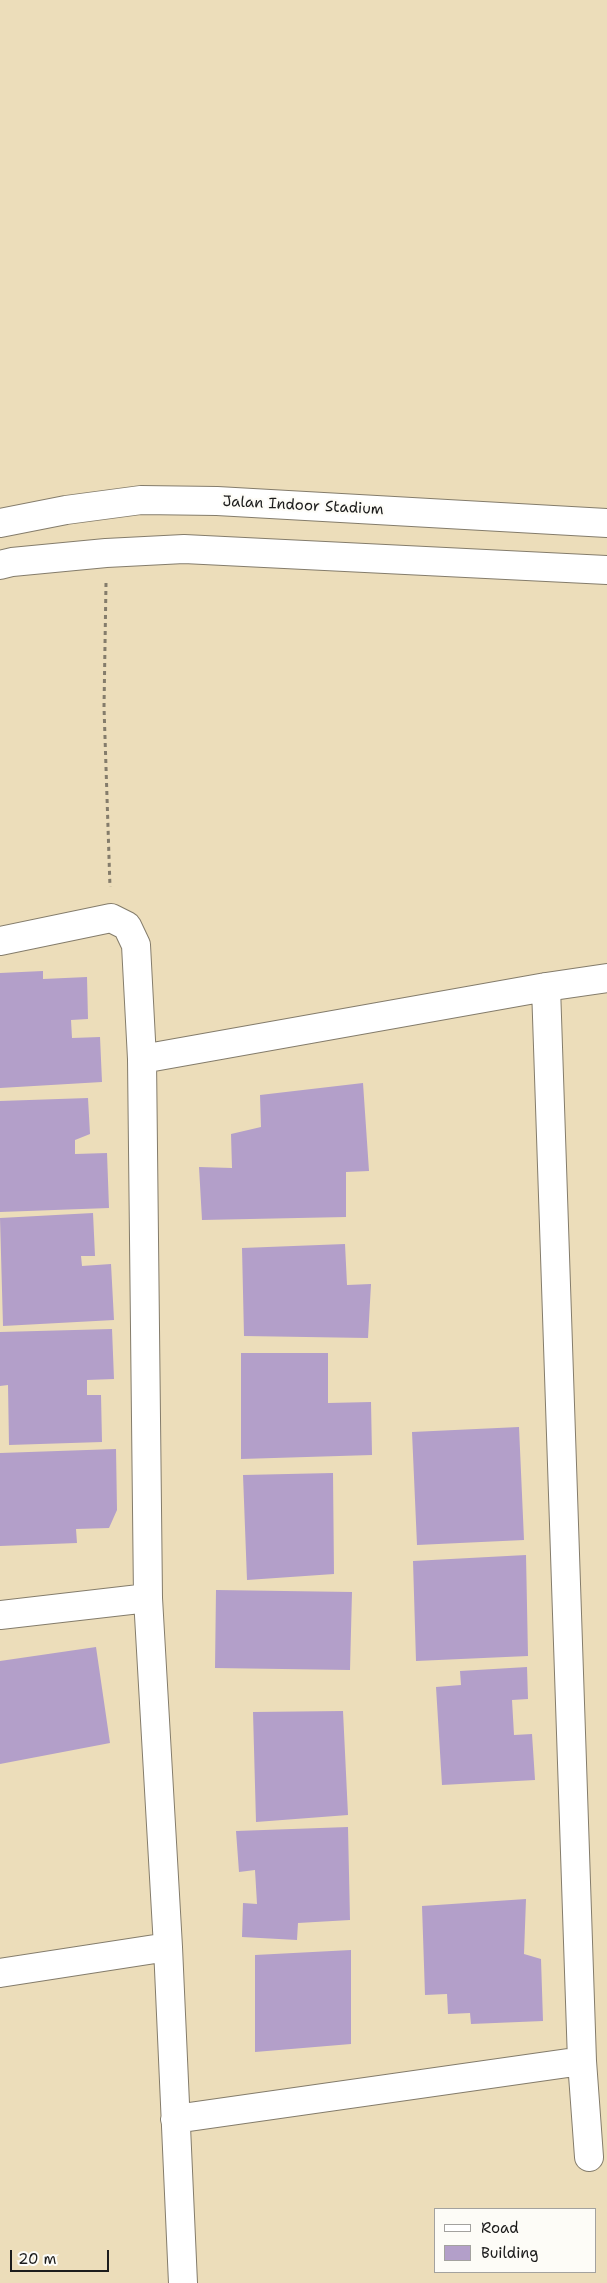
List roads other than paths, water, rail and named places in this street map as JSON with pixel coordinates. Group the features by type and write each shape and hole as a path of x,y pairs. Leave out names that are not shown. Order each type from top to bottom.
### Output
{"street":[{"name":"Jalan Indoor Stadium","path":"0,523 66,510 141,500 216,501 607,523"},
{"path":"0,565 12,562 106,553 184,549 607,570"},
{"path":"0,941 111,918 127,926 136,945 142,1059 148,1598 168,1947 183,2283"},
{"path":"142,1059 546,987 607,978"},
{"path":"546,987 582,2061 588,2157"},
{"path":"0,1615 148,1598"},
{"path":"0,1973 168,1947"},
{"path":"175,2119 582,2061"}]}
